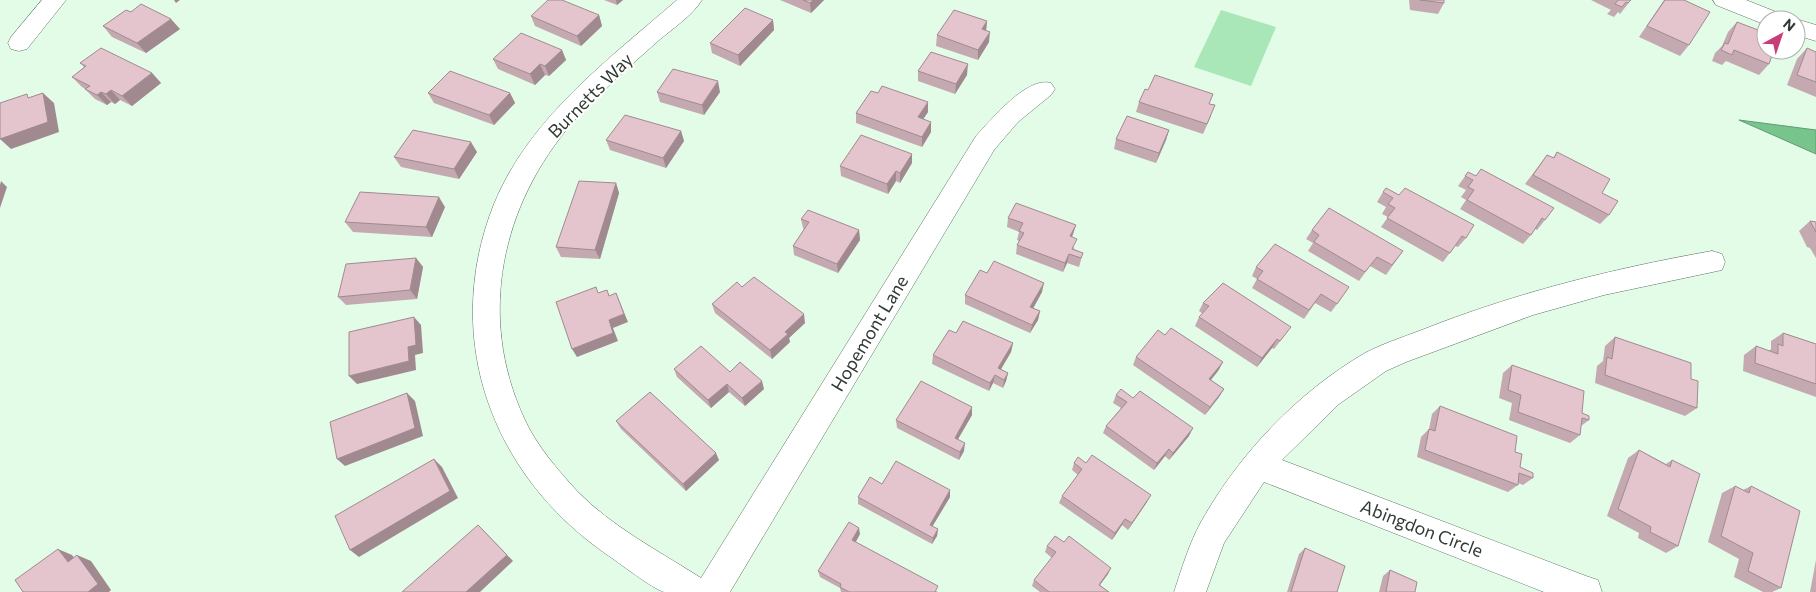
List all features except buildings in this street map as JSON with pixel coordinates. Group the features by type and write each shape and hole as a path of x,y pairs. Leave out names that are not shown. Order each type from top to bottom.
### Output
{"street":[{"path":"19,43 37,19 55,0"},
{"name":"Burnetts Way","path":"691,0 585,95 555,126 529,161 508,200 493,241 485,276 484,329 492,374 508,419 532,462 566,502 606,538 694,592"},
{"path":"1724,0 1756,12"},
{"name":"Hopemont Lane","path":"711,592 985,143 1009,116 1044,88"},
{"path":"1190,592 1212,533 1258,465 1300,420 1346,381 1377,362 1463,326 1550,297 1639,275 1712,262"},
{"name":"Abingdon Circle","path":"1258,465 1586,592"}],"shaded area":[{"path":"1221,10 1276,27 1251,86 1194,67"},
{"path":"1739,120 1816,130 1816,154"}]}
